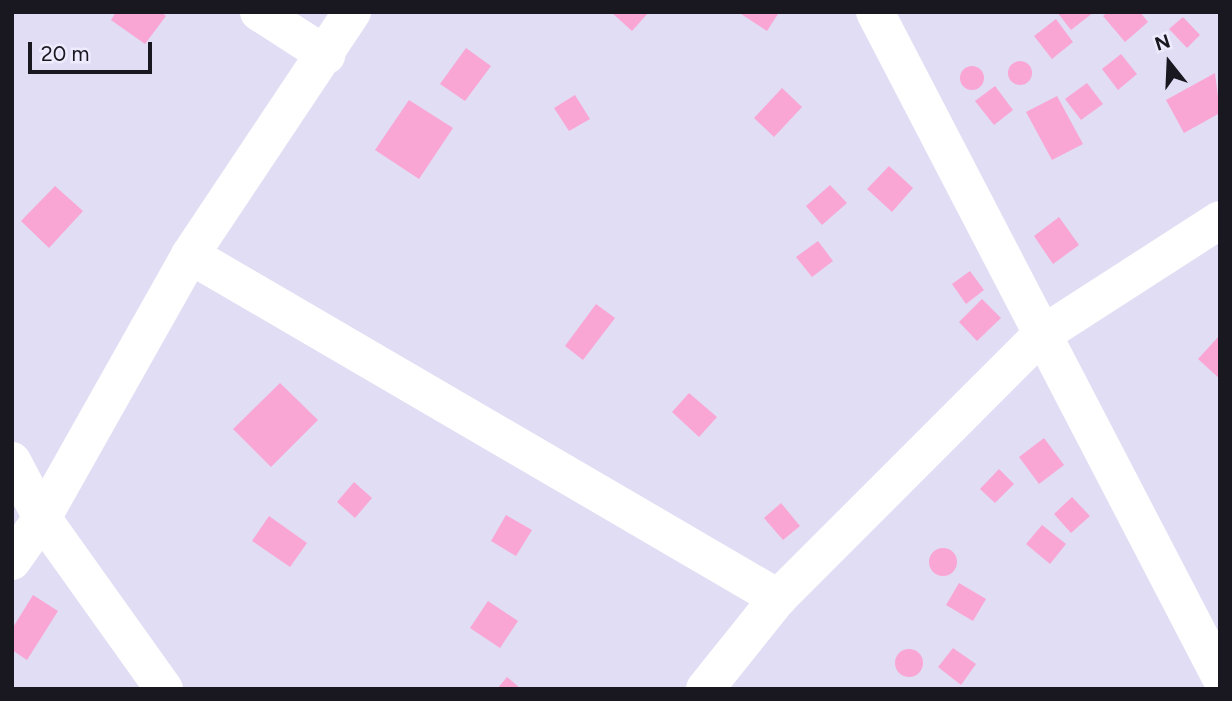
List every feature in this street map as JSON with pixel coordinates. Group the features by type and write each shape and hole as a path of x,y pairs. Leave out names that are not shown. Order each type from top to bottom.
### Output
{"street":[{"path":"259,12 326,55"},
{"path":"12,561 42,518 190,255 326,55 352,12"},
{"path":"875,12 1040,336 1220,676"},
{"path":"705,689 778,598 1040,336 1220,220"},
{"path":"190,255 778,598"},
{"path":"12,461 42,518 164,689"}],"building":[{"path":"116,12 161,12 166,16 145,44 111,20"},
{"path":"611,12 649,12 632,31"},
{"path":"738,12 776,12 778,14 767,31"},
{"path":"1057,12 1094,12 1071,30"},
{"path":"1108,12 1140,12 1148,22 1125,42 1103,16"},
{"path":"1183,17 1200,35 1187,48 1169,29"},
{"path":"1056,19 1073,42 1052,59 1034,36"},
{"path":"466,48 491,66 465,101 440,84"},
{"path":"1121,54 1137,74 1118,90 1102,69"},
{"path":"1020,61 1029,64 1032,73 1029,82 1020,85 1011,82 1008,73 1011,64"},
{"path":"972,66 981,69 984,78 981,87 972,90 963,87 960,78 963,69"},
{"path":"1215,73 1220,113 1184,133 1166,100"},
{"path":"1087,83 1103,104 1081,120 1065,99"},
{"path":"995,86 1013,110 994,125 975,101"},
{"path":"782,88 802,107 774,137 754,118"},
{"path":"575,95 590,119 569,131 554,108"},
{"path":"1057,96 1083,144 1052,160 1026,112"},
{"path":"409,100 453,128 419,179 375,150"},
{"path":"889,166 913,188 892,212 867,189"},
{"path":"830,185 847,203 822,225 806,206"},
{"path":"55,186 83,211 49,248 21,221"},
{"path":"1059,217 1079,245 1053,264 1034,236"},
{"path":"818,241 833,261 812,277 796,257"},
{"path":"970,271 984,290 966,304 952,284"},
{"path":"982,299 1001,318 977,341 959,322"},
{"path":"596,304 615,318 583,360 565,346"},
{"path":"1220,335 1220,379 1198,359"},
{"path":"280,383 318,420 271,467 233,429"},
{"path":"689,393 717,417 699,437 672,412"},
{"path":"1044,438 1064,465 1039,484 1019,457"},
{"path":"999,469 1014,484 995,503 980,489"},
{"path":"354,482 372,498 355,518 337,502"},
{"path":"1072,497 1090,516 1071,533 1054,514"},
{"path":"781,503 800,526 783,540 764,518"},
{"path":"506,515 532,530 516,556 491,541"},
{"path":"269,516 307,543 290,567 252,541"},
{"path":"1042,525 1066,544 1050,564 1026,544"},
{"path":"943,548 953,552 957,562 953,572 943,576 933,572 929,562 933,552"},
{"path":"959,583 986,599 973,621 946,605"},
{"path":"33,595 58,611 27,660 12,650 12,629"},
{"path":"488,601 518,621 500,648 470,628"},
{"path":"953,648 976,664 961,685 938,667"},
{"path":"909,649 919,653 923,663 919,673 909,677 899,673 895,663 899,653"},
{"path":"507,677 521,689 497,689"}]}
